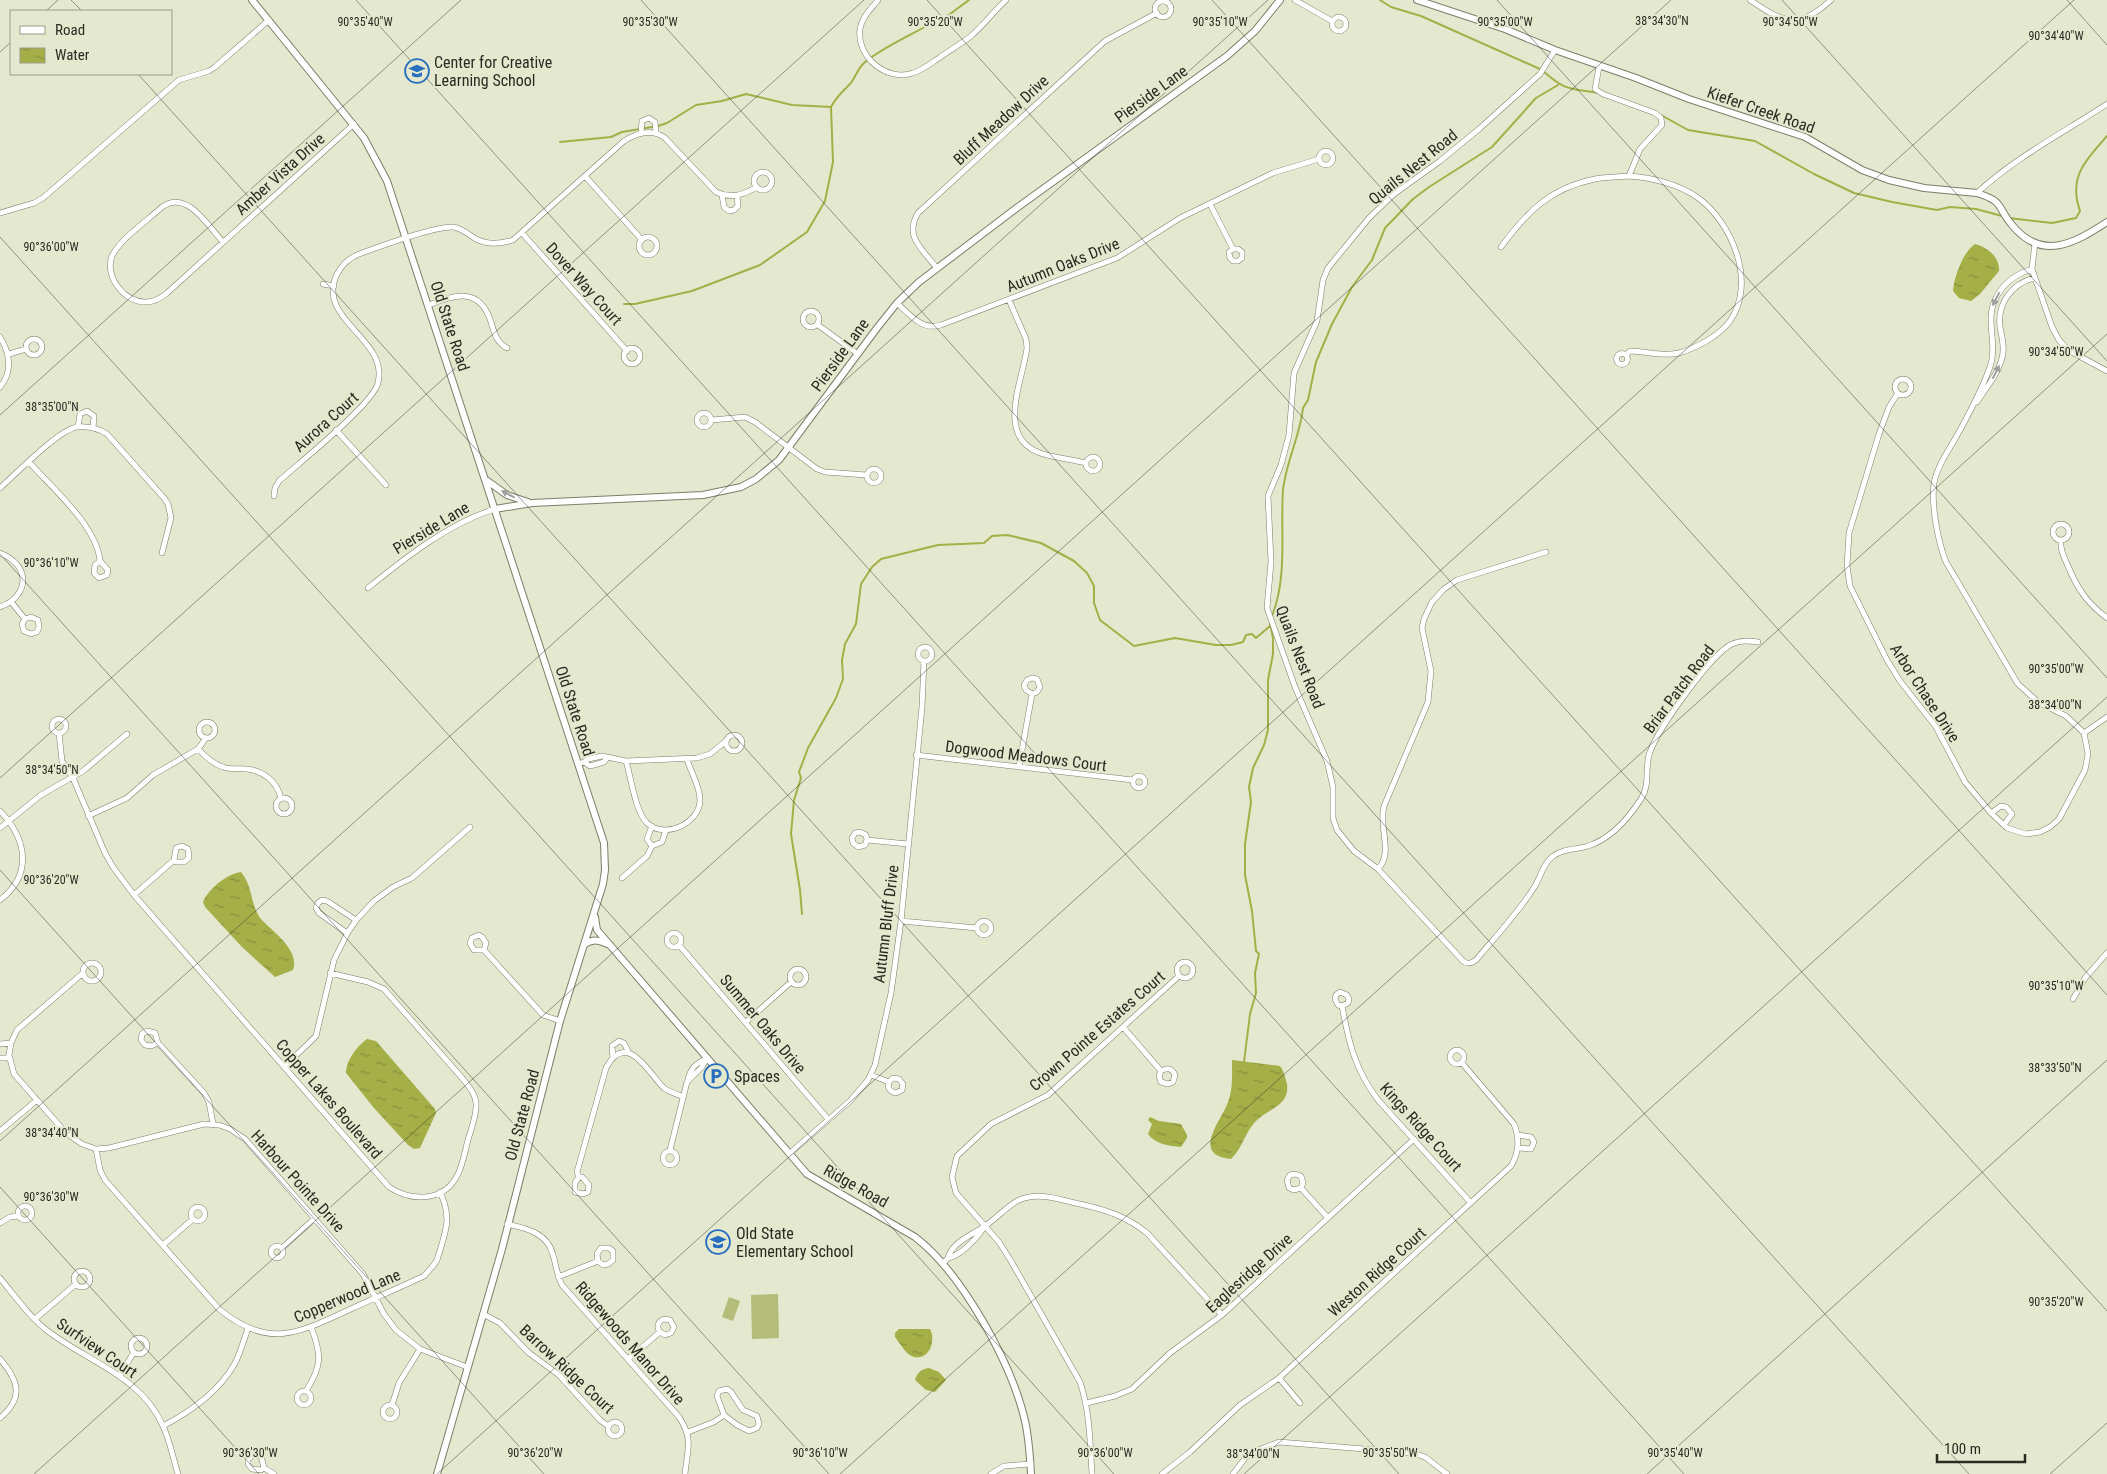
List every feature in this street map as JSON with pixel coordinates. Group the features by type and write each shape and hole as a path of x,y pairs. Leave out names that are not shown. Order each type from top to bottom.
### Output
{"street":[{"name":"Old State Road","path":"252,0 354,124 379,164 429,305 503,538 581,763 604,850 604,877 594,915 560,1021 502,1249 437,1474"},
{"path":"878,0 861,25 860,32 863,48 873,64 880,69 903,76 921,70 970,37 1006,0"},
{"name":"Pierside Lane","path":"368,588 424,546 474,517 495,509 532,502 703,495 724,492 756,479 768,471 789,448 897,303 936,267 1227,56 1255,31 1280,0"},
{"path":"1295,0 1332,21"},
{"name":"Kiefer Creek Road","path":"1417,0 1505,29 1555,50 1636,78 1689,99 1805,137 1862,170 1889,180 1924,188 1976,193 1998,203 2017,232 2035,243 2048,246 2065,245 2088,235 2107,222"},
{"path":"1750,0 1776,16 1799,20 1815,13 1831,0"},
{"name":"Bluff Meadow Drive","path":"936,267 915,240 912,232 912,224 918,213 1105,41 1157,13"},
{"path":"0,213 35,203 43,198 179,80 209,71 215,67 269,20"},
{"name":"Quails Nest Road","path":"1467,964 1378,869 1354,851 1336,830 1333,818 1333,787 1327,761 1294,687 1267,608 1271,562 1268,496 1281,465 1289,435 1294,373 1317,321 1323,280 1328,268 1369,218 1394,194 1440,161 1479,129 1540,74 1555,50"},
{"path":"1599,66 1595,89 1603,94 1655,113 1661,118 1662,125 1640,149 1630,176"},
{"path":"1976,193 2055,135 2107,104"},
{"path":"641,133 641,123 647,118 655,122 656,132"},
{"name":"Amber Vista Drive","path":"223,242 191,207 180,202 170,203 162,207 118,247 111,260 111,275 115,283 129,297 141,302 154,301 167,293 354,124"},
{"path":"323,284 334,286 338,273 349,259 360,254 406,238 452,227 458,228 477,240 490,243 505,242 522,233 624,141 641,133 656,132 669,142 711,189 722,195 737,196 757,187"},
{"name":"Autumn Oaks Drive","path":"897,303 918,322 933,328 1117,258 1180,218 1273,173 1319,159"},
{"path":"585,176 642,240"},
{"path":"1501,247 1528,213 1563,189 1596,179 1630,176 1658,179 1683,188 1708,206 1718,217 1733,240 1738,253 1741,275 1736,310 1729,322 1703,342 1678,353 1655,354 1630,351 1626,354"},
{"path":"722,195 724,207 729,211 734,210 738,206 737,196"},
{"path":"1210,204 1233,249"},
{"name":"Dover Way Court","path":"522,233 627,351"},
{"path":"2035,243 2032,269 2034,278 2059,340 2068,350 2107,371"},
{"path":"1970,413 1992,360 1994,344 1991,314 1994,302 2012,278 2032,269"},
{"path":"2012,278 2016,286"},
{"path":"2034,278 2022,281 2006,297 2000,312 2003,352 2000,364 1939,468 1934,483 1934,504 1943,554 1959,585 2018,684 2038,702 2066,716 2084,733 2107,717"},
{"name":"Aurora Court","path":"274,496 275,488 279,481 371,398 378,384 379,370 374,354 370,347 338,312 334,297 334,286"},
{"path":"429,305 454,296 473,299 485,309 498,340 507,348"},
{"path":"1009,300 1026,339 1027,348 1014,410 1014,423 1017,431 1024,441 1039,452 1086,463"},
{"path":"818,325 858,354"},
{"path":"0,336 9,354 8,372 0,388"},
{"path":"9,354 26,348"},
{"name":"Arbor Chase Drive","path":"1898,393 1889,407 1879,434 1849,533 1847,566 1850,586 1860,608 1900,681 1936,727 1965,782 1991,813 2013,831 2026,834 2045,830 2055,824 2085,770 2088,754 2084,733"},
{"path":"78,427 80,414 87,411 94,416 93,428"},
{"path":"712,420 745,418 755,422 817,469 825,472 866,475"},
{"path":"0,488 64,432 78,427 93,428 107,434 164,498 172,518 162,553"},
{"path":"336,430 386,484"},
{"path":"29,462 91,533 100,553 100,561"},
{"path":"486,480 507,495 532,502"},
{"path":"2061,540 2062,554 2079,591 2093,608 2107,618"},
{"path":"1378,869 1385,860 1386,853 1382,822 1384,806 1428,702 1430,692 1431,671 1422,628 1427,610 1438,595 1457,580 1546,552"},
{"path":"0,554 12,559 21,571 22,588 12,603 0,607"},
{"path":"12,603 25,619"},
{"name":"Briar Patch Road","path":"1467,964 1476,960 1520,906 1535,886 1549,860 1559,852 1588,846 1606,839 1642,798 1648,781 1649,755 1654,741 1713,660 1723,650 1733,644 1749,640 1758,642"},
{"name":"Autumn Bluff Drive","path":"788,1154 850,1101 871,1074 875,1065 891,993 901,921 924,661"},
{"path":"1019,767 1032,694"},
{"name":"Copper Lakes Boulevard","path":"59,734 62,760 73,778 88,816 113,868 134,895 389,1187 400,1194 421,1198 440,1192"},
{"path":"0,828 41,795 73,778 127,734"},
{"path":"88,816 127,798 153,775 198,749 206,738"},
{"path":"581,763 588,759 602,756 626,761 687,760 704,756 726,741"},
{"path":"198,749 211,761 225,768 253,770 268,777 277,787 281,798"},
{"name":"Dogwood Meadows Court","path":"916,756 1133,780"},
{"path":"626,761 640,810 647,823 666,830 674,830 686,823 699,807 699,790 687,760"},
{"path":"1991,813 2001,806 2008,808 2012,814 2004,825"},
{"path":"0,811 9,821 19,838 23,857 17,881 0,900"},
{"path":"652,826 647,839 652,846"},
{"path":"284,1067 316,1036 334,960 347,933 356,920 374,901 393,887 412,878 470,827"},
{"path":"622,878 647,856 652,846 660,844 666,830"},
{"path":"867,840 908,844"},
{"path":"134,895 174,860"},
{"path":"347,933 320,913 316,908 318,903 322,900 327,901 356,920"},
{"name":"Ridge Road","path":"594,915 598,930 788,1154 813,1178 897,1225 928,1247 944,1263 982,1321 1014,1384 1026,1424 1031,1474"},
{"path":"901,921 977,928"},
{"path":"586,944 591,940 597,940 613,947"},
{"name":"Summer Oaks Drive","path":"679,945 828,1119"},
{"path":"484,950 543,1015 560,1021"},
{"path":"2073,999 2084,978 2107,953"},
{"path":"83,973 17,1030 11,1043 9,1058 14,1074 66,1133 82,1144 96,1148 117,1146 204,1124 213,1124 209,1102 204,1093 158,1043"},
{"path":"330,973 368,982 384,989 464,1079 474,1095 476,1109 458,1174 452,1184 440,1192"},
{"name":"Crown Pointe Estates Court","path":"1092,1474 1087,1403 1078,1377 1011,1261 985,1226 962,1202 953,1186 953,1170 957,1156 991,1124 1048,1095 1179,976"},
{"path":"746,1022 791,982"},
{"name":"Kings Ridge Court","path":"1342,1006 1348,1039 1361,1074 1378,1100 1472,1202"},
{"path":"1123,1027 1161,1071"},
{"path":"579,1177 577,1172 606,1068 613,1058 612,1046 619,1041 626,1044 629,1054"},
{"path":"0,1044 11,1043"},
{"path":"613,1058 629,1054 638,1057 666,1090 682,1096"},
{"path":"0,1058 9,1058"},
{"path":"670,1150 687,1082 702,1067 707,1058"},
{"name":"Weston Ridge Court","path":"1162,1474 1190,1452 1240,1405 1279,1378 1511,1166 1518,1148 1518,1135 1514,1124 1462,1063"},
{"path":"871,1074 889,1082"},
{"path":"0,1131 37,1100"},
{"name":"Harbour Pointe Drive","path":"213,1124 230,1129 245,1139 363,1274 390,1322 406,1339 420,1349 467,1367"},
{"path":"1518,1135 1532,1137 1534,1142 1531,1149 1518,1148"},
{"name":"Eaglesridge Drive","path":"1087,1403 1115,1396 1132,1389 1170,1353 1222,1315 1414,1139"},
{"name":"Copperwood Lane","path":"96,1148 100,1170 105,1180 219,1309 248,1329 277,1335 311,1327 424,1276 433,1266 448,1217 446,1204 440,1192"},
{"path":"1300,1188 1328,1218"},
{"path":"944,1263 949,1258 951,1251 972,1233 985,1226 1012,1205 1027,1198 1048,1198 1112,1212 1147,1232 1222,1315"},
{"path":"0,1223 10,1217 18,1216"},
{"path":"163,1246 193,1219"},
{"path":"282,1248 314,1219"},
{"name":"Ridgewoods Manor Drive","path":"507,1224 532,1230 548,1243 558,1277 569,1293 679,1418 688,1432"},
{"path":"558,1277 598,1262"},
{"name":"Surfview Court","path":"0,1278 35,1319 49,1332 120,1375 141,1393 163,1426 178,1474"},
{"path":"35,1319 76,1284"},
{"name":"Barrow Ridge Court","path":"483,1314 500,1323 529,1353 559,1375 600,1420 608,1426"},
{"path":"306,1391 314,1378 320,1360 318,1343 311,1327"},
{"path":"163,1426 185,1414 219,1385 234,1364 248,1329"},
{"path":"628,1360 660,1332"},
{"path":"392,1405 398,1382 420,1349"},
{"path":"120,1375 134,1352"},
{"path":"0,1359 14,1379 17,1392 9,1410 0,1418"},
{"path":"1279,1378 1300,1403"},
{"path":"726,1389 731,1392 743,1410 757,1416 759,1424 757,1428 749,1431 724,1415 717,1396 719,1391 726,1389"},
{"path":"685,1474 690,1446 688,1432 714,1422 724,1415"},
{"path":"1233,1474 1246,1457 1253,1452 1279,1442 1407,1452 1425,1457 1447,1474"},
{"path":"991,1474 1004,1466 1031,1464"},
{"path":"264,1468 274,1474"}],"shaded area":[{"path":"778,1294 779,1338 752,1339 751,1295"},
{"path":"729,1297 740,1301 733,1321 722,1317"}],"water":[{"path":"1975,244 1992,253 1999,266 1999,271 1980,294 1971,301 1959,298 1953,291 1960,265"},
{"path":"241,872 248,883 257,914 284,942 293,955 293,970 275,977 242,947 205,907 203,902 214,887 224,879"},
{"path":"367,1039 376,1041 435,1109 436,1113 420,1148 414,1149 408,1145 374,1108 346,1073 346,1068 353,1054"},
{"path":"1232,1060 1280,1066 1286,1079 1287,1092 1281,1102 1254,1123 1231,1159 1219,1156 1212,1151 1210,1144 1230,1097"},
{"path":"1150,1117 1159,1121 1181,1124 1187,1138 1181,1147 1163,1144 1154,1140 1148,1134 1152,1124 1148,1120"},
{"path":"899,1329 930,1329 932,1343 928,1352 920,1357 908,1354 895,1337 895,1333"},
{"path":"929,1368 939,1372 946,1380 935,1392 926,1390 915,1380 920,1372"}],"waterway":[{"path":"624,304 635,304 692,291 760,265 807,232 825,201 833,162 831,107 835,100 854,79 860,67 873,56 939,19 942,20 969,0"},
{"path":"1380,0 1391,7 1421,16 1542,70 1556,82 1568,88 1598,93"},
{"path":"1272,616 1277,601 1282,569 1282,506 1287,469 1303,408 1308,400 1316,362 1332,324 1352,287 1372,260 1385,228 1413,199 1492,147 1536,98 1558,85"},
{"path":"560,142 611,137 622,132 658,126 667,123 696,105 722,101 746,94 792,105 831,107"},
{"path":"1661,115 1688,130 1755,141 1814,174 1854,193 1937,210 1950,207 1976,209 2002,216"},
{"path":"2009,218 2052,223 2076,218 2080,211 2077,199 2077,179 2086,162 2107,136"},
{"path":"802,914 791,834 794,800 801,778 799,772 808,748 836,698 843,679 842,660 845,644 856,624 861,584 872,567 881,559 938,545 984,543 992,536 1007,535 1041,543 1074,561 1087,573 1094,586 1094,603 1100,620 1134,646 1175,638 1216,645 1231,645 1243,642 1246,635 1252,634 1256,638 1270,626"},
{"path":"1244,1062 1250,1014 1256,993 1255,973 1259,954 1256,951 1252,911 1245,875 1245,844 1251,802 1249,787 1253,768 1264,745 1268,730 1268,680 1273,654 1273,638 1270,623"}],"place":[{"name":"Center for Creative Learning School","path":"417,71"},
{"name":"Spaces","path":"716,1076"},
{"name":"Old State Elementary School","path":"718,1242"}]}
